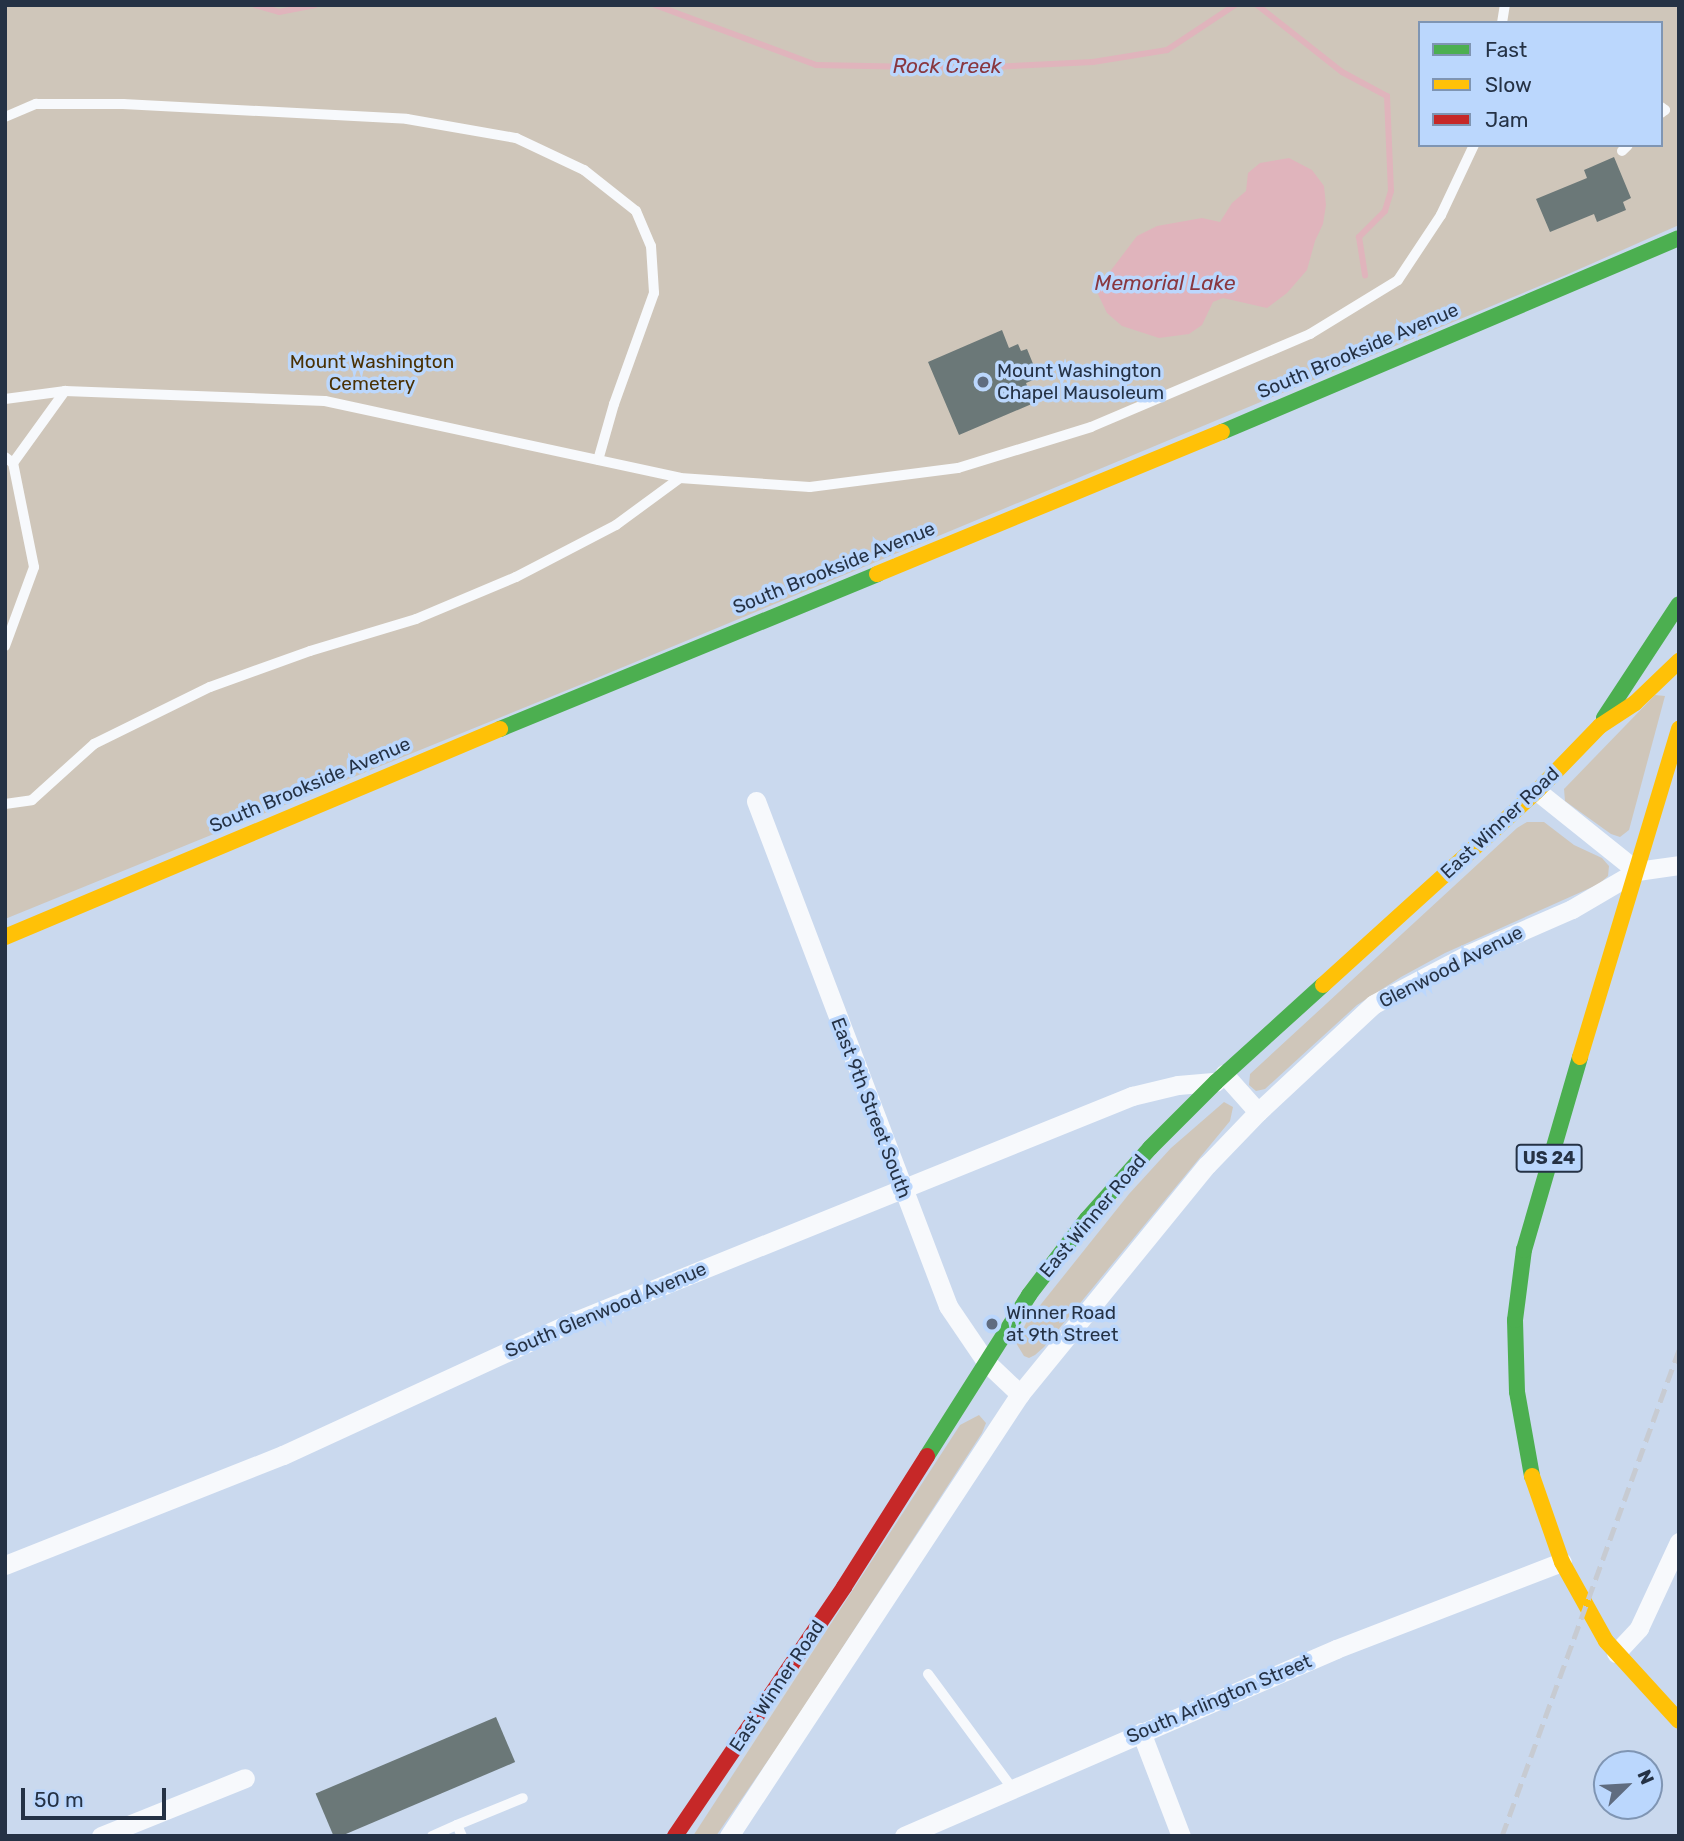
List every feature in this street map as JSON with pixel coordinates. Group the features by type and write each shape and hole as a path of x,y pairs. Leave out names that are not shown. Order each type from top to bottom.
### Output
{"street":[{"name":"South Brookside Avenue","path":"5,937 531,716 1227,430 1679,237"},
{"name":"East Winner Road","path":"1601,726 1612,703 1679,604"},
{"name":"East Winner Road","path":"675,1836 844,1587 1029,1295 1087,1219 1150,1148 1220,1078 1537,791 1601,726 1635,703 1679,661"},
{"name":"US 24","path":"1679,729 1542,1183 1518,1287 1515,1357 1521,1425 1536,1493 1562,1562 1591,1618 1616,1653 1679,1721"},
{"path":"1537,791 1637,871 1679,865"},
{"name":"East 9th Street South","path":"756,801 901,1190 948,1306 986,1362 1020,1394"},
{"name":"Glenwood Avenue","path":"1258,1112 1374,1004 1469,954 1572,909 1637,871"},
{"path":"729,1836 1020,1394 1207,1165 1258,1112 1220,1078"},
{"name":"South Glenwood Avenue","path":"5,1565 283,1455 575,1321 1132,1096 1220,1078"},
{"path":"1616,1653 1639,1628 1679,1542"},
{"name":"South Arlington Street","path":"904,1836 1336,1648 1562,1562"},
{"path":"1141,1732 1181,1836"},
{"path":"101,1836 245,1778"}],"lane":[{"path":"5,117 36,104 123,104 407,120 516,138 584,170 636,211 651,246 654,293 614,404 598,460"},
{"path":"5,399 65,391 325,401 680,478 810,487 958,468 1104,421 1310,334 1398,280 1441,215 1473,147"},
{"path":"5,646 34,567 9,460 65,391"},
{"path":"5,804 32,800 94,744 210,687 310,650 416,619 516,577 616,525 680,478"},
{"path":"928,1674 1012,1788"},
{"path":"432,1836 523,1798"},
{"path":"457,1825 461,1836"}],"green space":[{"name":"Mount Washington Cemetery","path":"5,5 1679,5 1679,225 1566,275 592,680 5,919"},
{"path":"1655,695 1665,696 1629,830 1620,837 1611,834 1565,801 1564,789"},
{"path":"1527,822 1544,822 1574,845 1602,858 1609,866 1608,876 1599,884 1445,953 1401,977 1357,1005 1265,1089 1256,1091 1249,1085 1250,1074 1517,828"},
{"path":"1224,1102 1233,1107 1230,1121 1044,1347 1029,1358 1024,1356 1016,1343 1026,1323 1129,1194 1171,1148"},
{"path":"979,1415 986,1423 982,1433 785,1736 716,1836 693,1836 960,1425"}],"water":[{"name":"Memorial Lake","path":"1289,158 1312,170 1324,186 1326,205 1323,224 1307,270 1287,293 1267,308 1223,298 1213,302 1202,325 1189,334 1159,338 1122,326 1107,313 1096,290 1137,236 1157,226 1202,218 1220,222 1232,203 1246,191 1248,173 1260,163"}],"building":[{"path":"1614,157 1631,198 1623,202 1626,210 1597,222 1594,214 1550,232 1536,199 1587,178 1584,170"},
{"name":"Mount Washington Chapel Mausoleum","path":"1002,330 1009,348 1018,344 1021,351 1027,349 1036,371 1030,373 1033,380 1026,383 1034,403 959,435 928,362"},
{"path":"496,1717 515,1762 341,1836 334,1836 316,1794"}],"waterway":[{"name":"Rock Creek","path":"255,5 279,12 315,5"},
{"name":"Rock Creek","path":"655,5 816,65 970,68 1093,62 1167,50 1235,5"},
{"path":"1257,5 1342,72 1387,96 1391,191 1385,211 1359,237 1365,276"}],"railway":[{"path":"1502,1836 1679,1350"}],"traffic: fast":[{"path":"1222,432 1679,238"},
{"path":"500,729 877,574"},
{"path":"1604,718 1679,604"},
{"path":"927,1456 1029,1295 1087,1219 1150,1148 1216,1082 1323,985"},
{"path":"1532,1476 1517,1392 1515,1320 1524,1250 1580,1057"}],"traffic: slow":[{"path":"877,574 1222,432"},
{"path":"1323,985 1537,791 1600,726 1635,703 1679,661"},
{"path":"5,937 500,729"},
{"path":"1580,1057 1679,729"},
{"path":"1532,1476 1562,1562 1606,1641 1679,1721"}],"traffic: jam":[{"path":"675,1836 844,1587 927,1456"}],"place":[{"name":"Mount Washington Chapel Mausoleum","path":"983,382"},
{"name":"Winner Road at 9th Street","path":"992,1324"}]}
